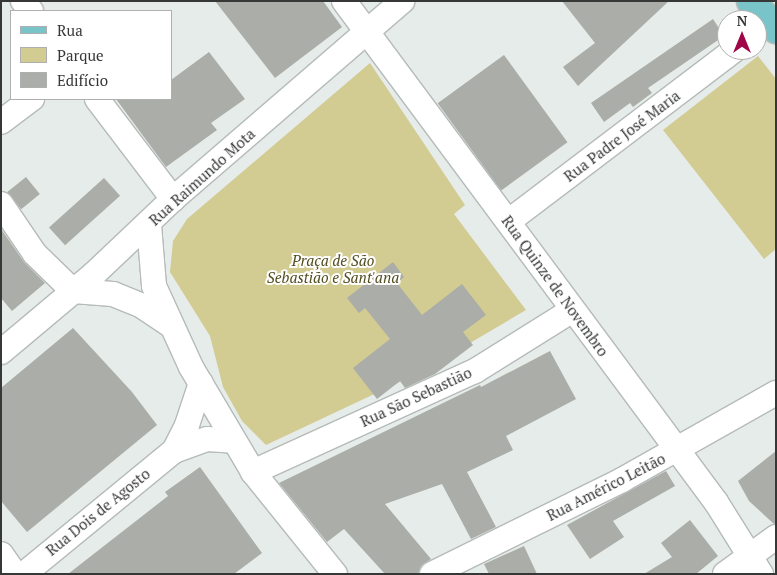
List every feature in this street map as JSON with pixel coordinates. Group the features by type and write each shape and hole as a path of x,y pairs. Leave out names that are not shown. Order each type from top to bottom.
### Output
{"main road":[{"path":"752,1 770,26"}],"street":[{"name":"Rua Quinze de Novembro","path":"344,1 365,32 509,221 571,311 677,451 755,565"},
{"name":"Rua Raimundo Mota","path":"1,352 149,225 173,199 402,1"},
{"name":"Rua Padre José Maria","path":"509,221 721,60"},
{"path":"1,122 31,100"},
{"path":"98,100 173,199"},
{"path":"1,204 35,254 72,291 113,294 142,306 172,326"},
{"path":"149,225 154,286 201,383 233,441 253,472 335,574"},
{"name":"Rua São Sebastião","path":"253,472 475,371 571,311"},
{"name":"Rua Dois de Agosto","path":"174,451 187,425 201,383"},
{"name":"Rua Américo Leitão","path":"432,574 677,451 776,393"},
{"name":"Rua Dois de Agosto","path":"24,574 174,451 207,439 233,441"},
{"path":"725,574 755,565 776,537"},
{"path":"1,554 15,574"}],"green space":[{"path":"753,60 761,60 776,79 776,249 764,259 663,130"},
{"name":"Praça de São Sebastião e Sant'ana","path":"370,63 465,205 454,214 526,310 419,373 266,445 242,421 223,387 210,336 170,272 173,241 187,219"}],"building":[{"path":"215,1 323,1 342,27 275,78"},
{"path":"562,1 669,1 578,86 563,67 595,43"},
{"path":"713,19 717,25 717,41 648,88 652,93 633,107 630,103 604,122 591,103"},
{"path":"209,52 245,99 211,123 217,130 166,167 117,100 172,100 172,79"},
{"path":"504,55 567,142 501,191 438,103"},
{"path":"26,177 40,194 21,209 7,192"},
{"path":"104,178 120,196 65,245 49,228"},
{"path":"1,229 24,262 45,283 12,311 1,298"},
{"path":"393,262 404,277 397,283 422,315 462,284 486,315 463,332 473,345 435,374 405,388 400,381 377,399 353,368 390,339 365,308 359,313 347,298"},
{"path":"73,328 132,392 157,425 27,532 1,501 1,388"},
{"path":"550,351 576,399 506,436 513,450 467,472 496,527 471,539 442,484 385,504 431,559 421,566 418,574 385,574 344,529 327,542 279,483 480,385 481,387"},
{"path":"776,451 776,523 774,524 749,501 738,481"},
{"path":"200,467 262,553 234,574 68,574 168,496 165,492"},
{"path":"666,471 675,486 613,521 624,537 590,559 567,525"},
{"path":"690,520 718,556 696,574 644,574 672,557 661,543"},
{"path":"524,546 537,574 489,574 484,564"}]}
